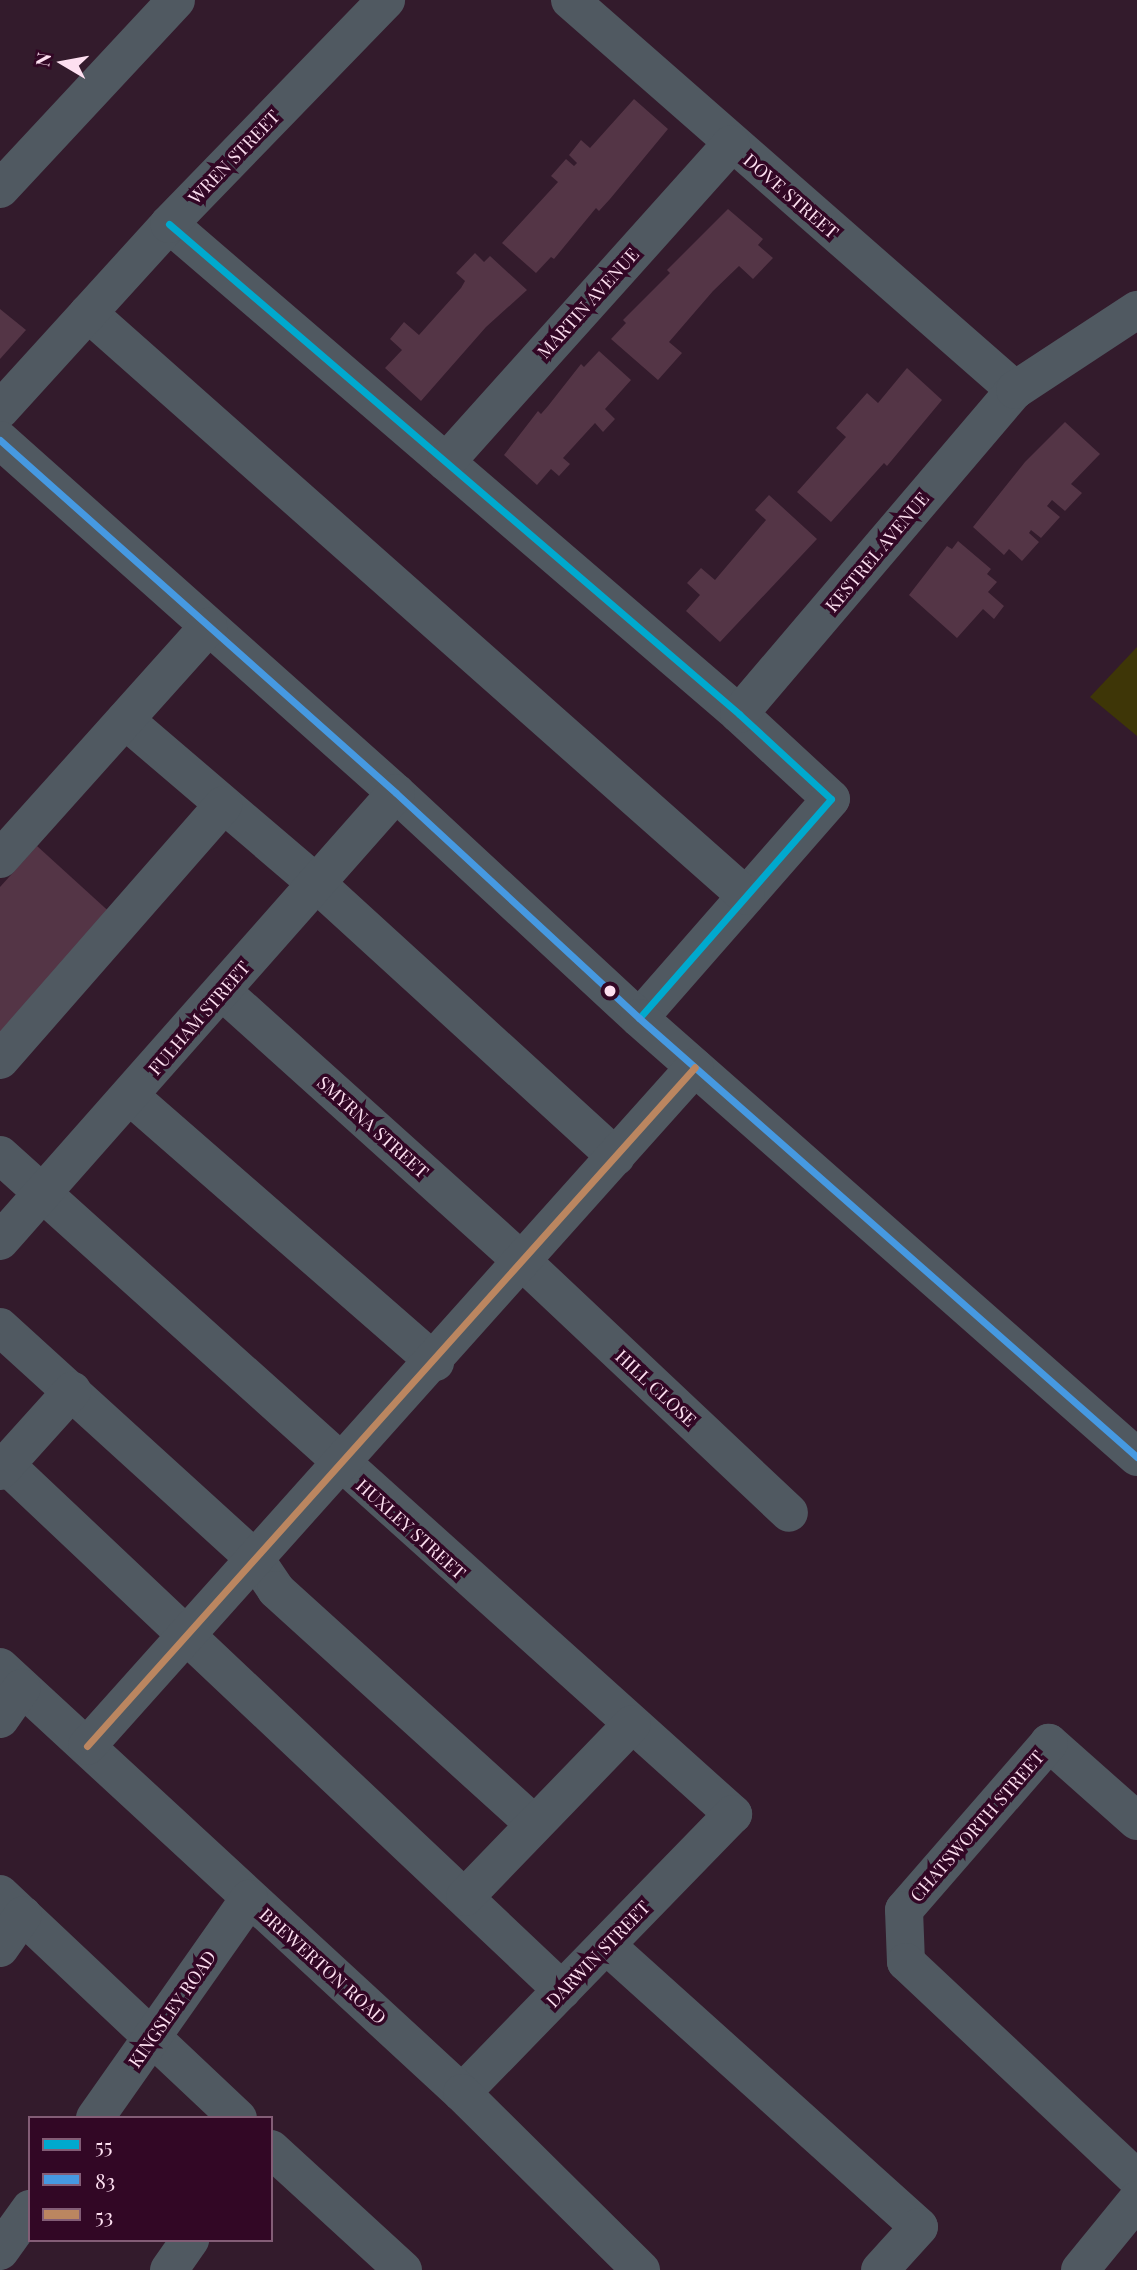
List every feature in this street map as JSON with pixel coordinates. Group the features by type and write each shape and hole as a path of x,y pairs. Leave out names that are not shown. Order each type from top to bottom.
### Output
{"street":[{"path":"0,188 176,0"},
{"name":"WREN STREET","path":"0,410 169,224 386,0"},
{"name":"DOVE STREET","path":"570,0 731,144 1015,390"},
{"name":"MARTIN AVENUE","path":"446,462 731,144"},
{"path":"169,224 738,713 831,799 639,1018"},
{"name":"KESTREL AVENUE","path":"738,713 1015,390 1137,310"},
{"path":"88,313 746,896"},
{"path":"0,440 396,793 639,1018 1137,1457"},
{"path":"0,859 208,627"},
{"path":"120,725 223,805 316,883 616,1157"},
{"name":"FULHAM STREET","path":"0,1241 223,992 396,793"},
{"path":"0,1060 223,805"},
{"name":"SMYRNA STREET","path":"223,992 524,1263"},
{"path":"88,1746 524,1263 695,1067"},
{"path":"130,1096 435,1362"},
{"name":"HUXLEY STREET","path":"0,1155 341,1467 733,1814"},
{"name":"HILL CLOSE","path":"524,1263 789,1513"},
{"path":"0,1327 256,1560 276,1590 533,1823"},
{"path":"72,1391 3,1468 188,1636 562,1990"},
{"path":"0,1719 11,1678"},
{"name":"BREWERTON ROAD","path":"11,1678 462,2093 638,2269"},
{"path":"465,1898 533,1823 632,1724"},
{"name":"CHATSWORTH STREET","path":"1137,1821 1049,1743 904,1910 906,1962 1137,2179"},
{"name":"DARWIN STREET","path":"462,2093 733,1814"},
{"name":"KINGSLEY ROAD","path":"96,2116 249,1899"},
{"path":"0,1948 11,1905 236,2116"},
{"path":"606,1945 919,2227 880,2270"},
{"path":"273,2151 403,2270"},
{"path":"1080,2270 1137,2200"},
{"path":"0,2251 28,2212"},
{"path":"169,2270 189,2242"}],"shaded area":[{"path":"1137,647 1137,736 1090,697"}],"building":[{"path":"634,99 668,129 599,211 596,208 554,259 551,257 536,273 502,243 558,182 551,176 566,159 574,166 577,163 569,155 581,140 590,148"},
{"path":"728,209 763,239 758,245 773,258 753,279 739,266 713,291 669,342 682,353 658,380 611,339 626,323 623,320 670,273 667,270"},
{"path":"475,253 484,262 490,256 527,290 486,327 421,401 385,368 402,350 390,339 404,322 419,335 461,288 465,281 456,273"},
{"path":"0,309 26,330 0,359"},
{"path":"599,351 631,380 605,409 615,419 603,432 595,423 563,458 570,464 559,476 551,469 537,485 504,455 538,411 541,414 581,364 584,367"},
{"path":"907,368 942,400 887,466 884,463 831,522 797,492 846,437 836,428 867,393 878,403"},
{"path":"1065,422 1100,454 1071,484 1082,493 1065,511 1052,500 1047,506 1060,517 1041,538 1031,530 1029,533 1039,542 1022,561 1009,549 1004,555 973,527 1025,462"},
{"path":"769,495 817,539 720,642 686,611 700,595 687,583 701,568 715,580 766,520 755,510"},
{"path":"958,541 991,569 987,574 997,582 988,592 1004,606 994,619 983,609 957,638 909,595 947,546 952,549"},
{"path":"37,846 115,917 0,1044 0,887"}],"transit line":[{"name":"55","path":"169,224 739,714 831,799 639,1018"},
{"name":"83","path":"0,440 396,793 639,1018 1137,1457"},
{"name":"53","path":"87,1746 695,1067"}]}
